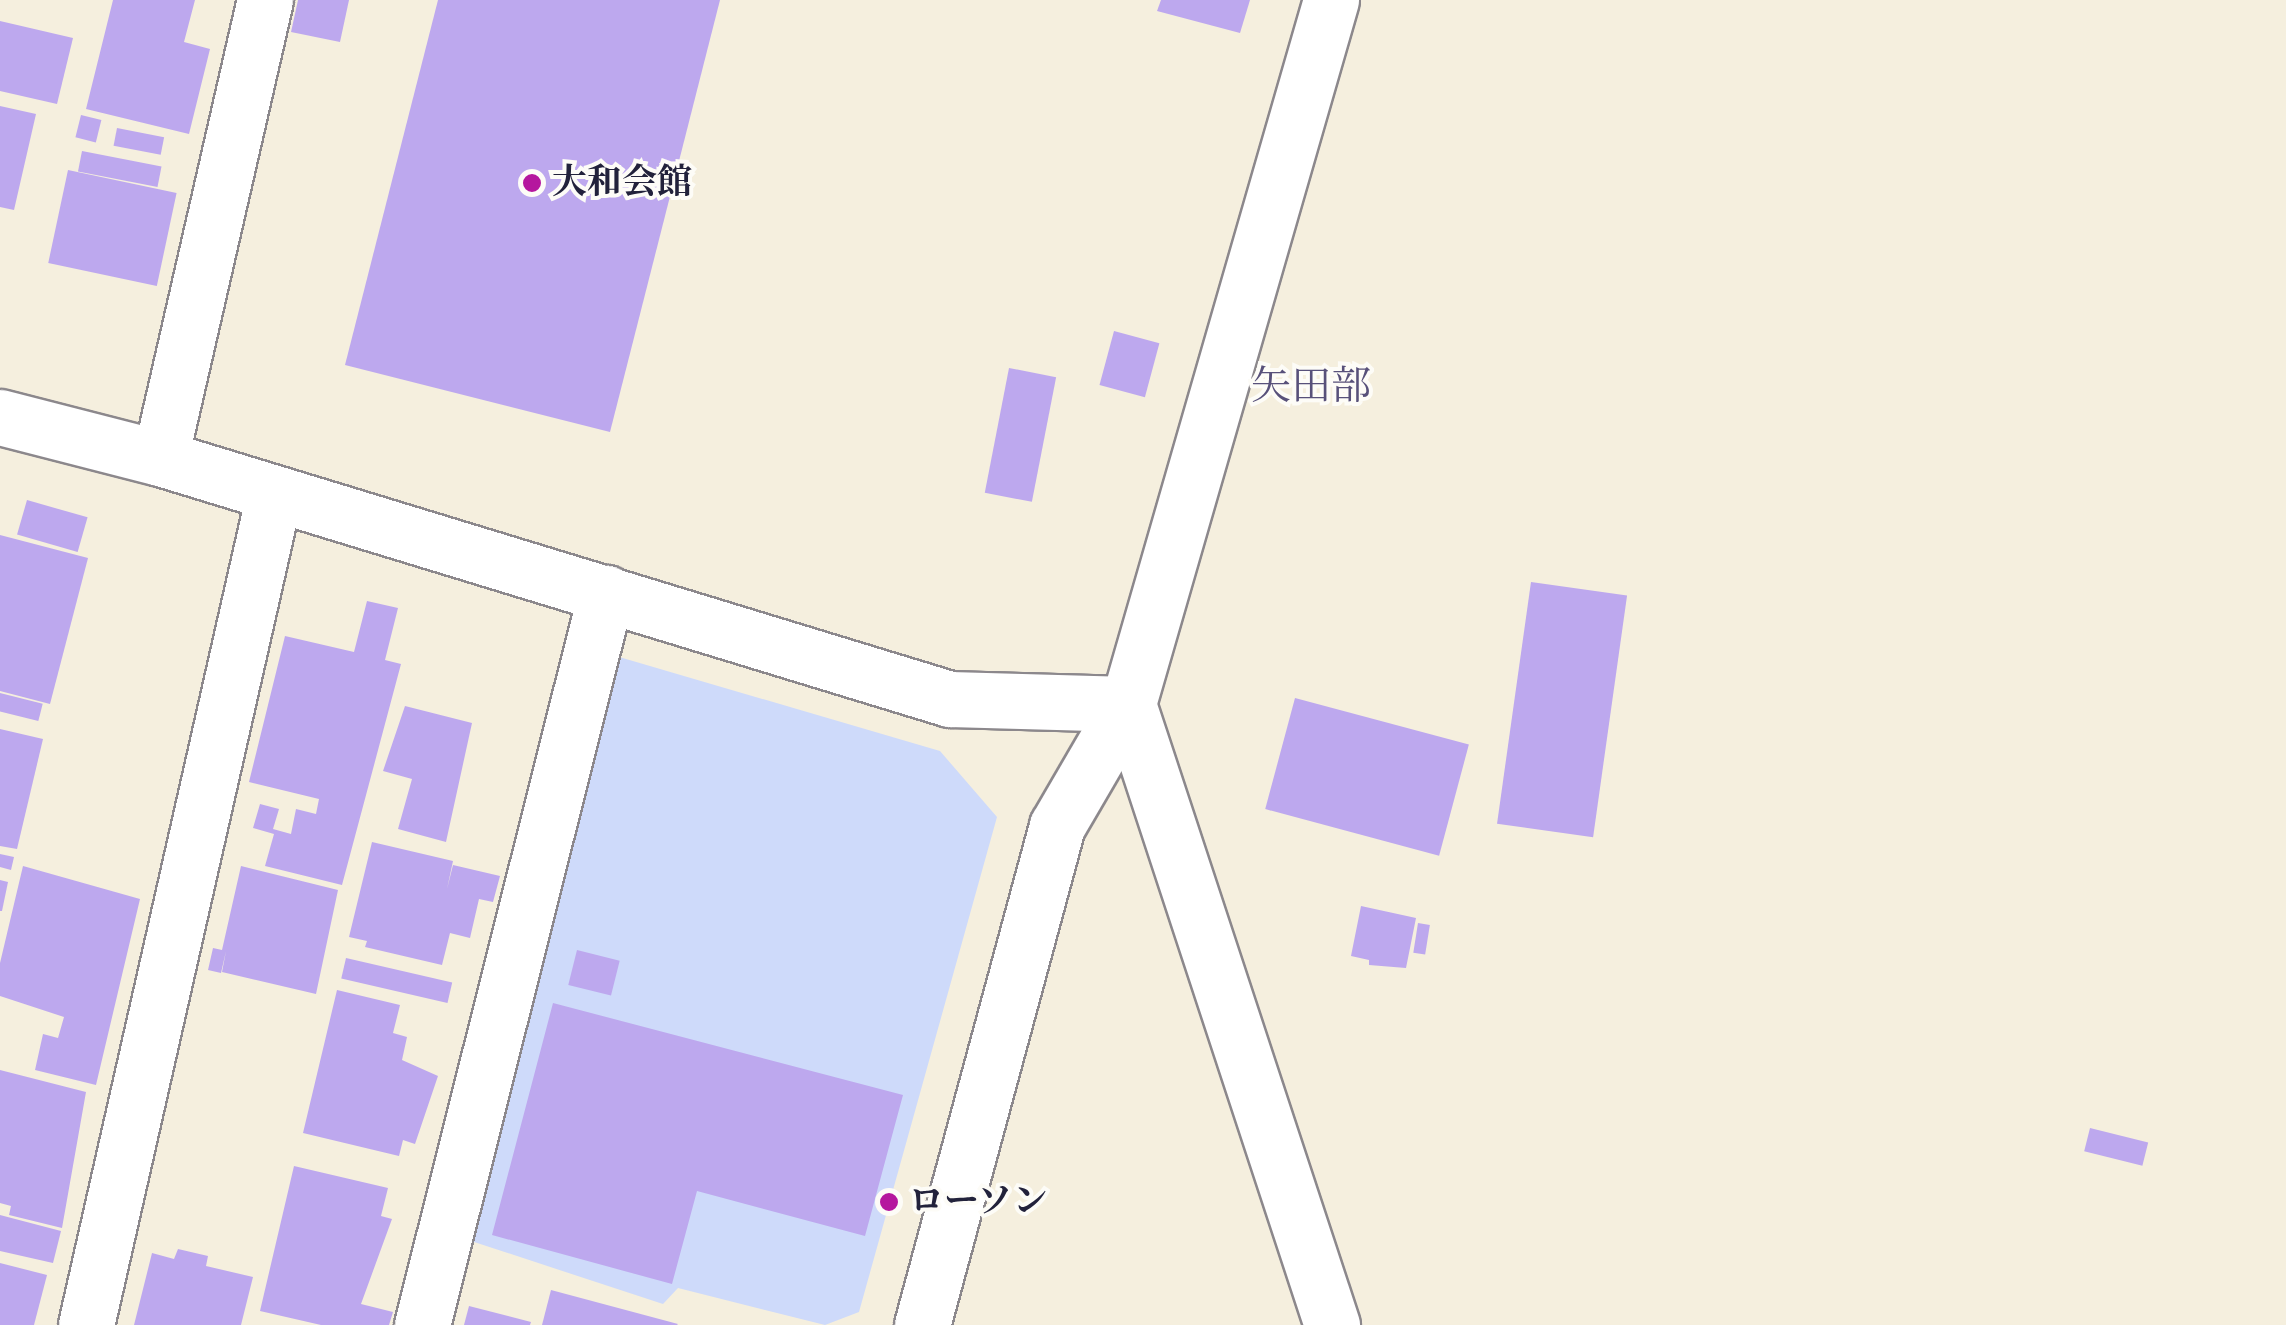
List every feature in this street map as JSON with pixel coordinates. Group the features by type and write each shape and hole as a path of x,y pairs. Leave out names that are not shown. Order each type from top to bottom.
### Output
{"street":[{"path":"160,458 265,0"},
{"path":"922,1325 1057,826 1128,704 1331,0"},
{"path":"0,417 160,458 950,699 1128,704"},
{"path":"86,1325 274,495"},
{"path":"422,1325 606,593"},
{"path":"1128,704 1332,1325"}],"shaded area":[{"path":"609,654 940,751 997,817 859,1312 825,1325 678,1288 663,1304 465,1239"}],"building":[{"path":"113,0 195,0 184,42 210,49 189,134 86,109"},
{"path":"298,0 349,0 340,42 291,32"},
{"name":"大和会館","path":"438,0 720,0 610,432 345,365"},
{"path":"1161,0 1250,0 1240,33 1157,11"},
{"path":"0,21 73,38 57,104 0,91"},
{"path":"0,106 36,114 14,210 0,207"},
{"path":"81,115 101,120 96,142 75,137"},
{"path":"117,128 164,137 161,155 114,146"},
{"path":"82,151 162,166 158,187 78,172"},
{"path":"68,170 177,193 157,286 48,263"},
{"path":"1114,331 1159,343 1145,397 1100,385"},
{"path":"1009,368 1056,377 1032,502 985,493"},
{"path":"27,500 88,517 78,552 17,535"},
{"path":"0,535 88,558 50,704 0,691"},
{"path":"1531,582 1627,595 1593,837 1497,824"},
{"path":"367,601 398,608 385,660 401,664 342,885 265,866 274,834 253,828 260,804 279,809 273,829 291,834 296,809 316,814 319,799 249,782 285,636 354,652"},
{"path":"0,693 43,704 38,721 0,712"},
{"path":"1295,698 1469,745 1439,856 1265,809"},
{"path":"405,706 472,723 446,842 398,829 412,779 383,771"},
{"path":"0,729 43,739 17,849 0,846"},
{"path":"372,842 453,861 447,889 453,865 500,876 493,902 479,899 470,938 450,933 442,965 365,947 367,941 349,937"},
{"path":"0,854 14,857 11,870 0,867"},
{"path":"23,866 140,899 96,1085 35,1070 43,1034 58,1038 64,1017 0,996 0,963"},
{"path":"241,866 338,890 316,994 222,972 226,951 221,973 208,970 213,948 222,950"},
{"path":"0,880 8,882 2,911 0,911"},
{"path":"1361,906 1416,918 1406,968 1369,965 1369,960 1351,956"},
{"path":"1418,923 1430,925 1425,955 1413,953"},
{"path":"577,950 620,961 611,996 568,985"},
{"path":"346,958 452,983 447,1003 341,978"},
{"path":"337,990 400,1005 393,1033 407,1037 402,1060 438,1076 415,1144 403,1140 399,1156 303,1133"},
{"path":"553,1003 903,1095 865,1236 697,1191 672,1284 492,1235"},
{"path":"0,1070 86,1092 62,1228 9,1215 11,1206 0,1203"},
{"path":"2090,1128 2148,1143 2142,1166 2084,1151"},
{"path":"294,1166 388,1188 381,1216 392,1219 361,1304 393,1312 389,1325 321,1325 260,1311"},
{"path":"0,1215 61,1231 53,1263 0,1251"},
{"path":"178,1249 208,1256 206,1266 253,1277 241,1325 134,1325 152,1253 174,1259"},
{"path":"0,1263 47,1275 34,1325 0,1325"},
{"path":"551,1290 678,1324 542,1325"},
{"path":"469,1306 531,1322 464,1325"}],"place":[{"name":"大和会館","path":"532,183"},
{"name":"ローソン","path":"889,1202"}],"district":[{"name":"矢田部","path":"1311,387"}]}
